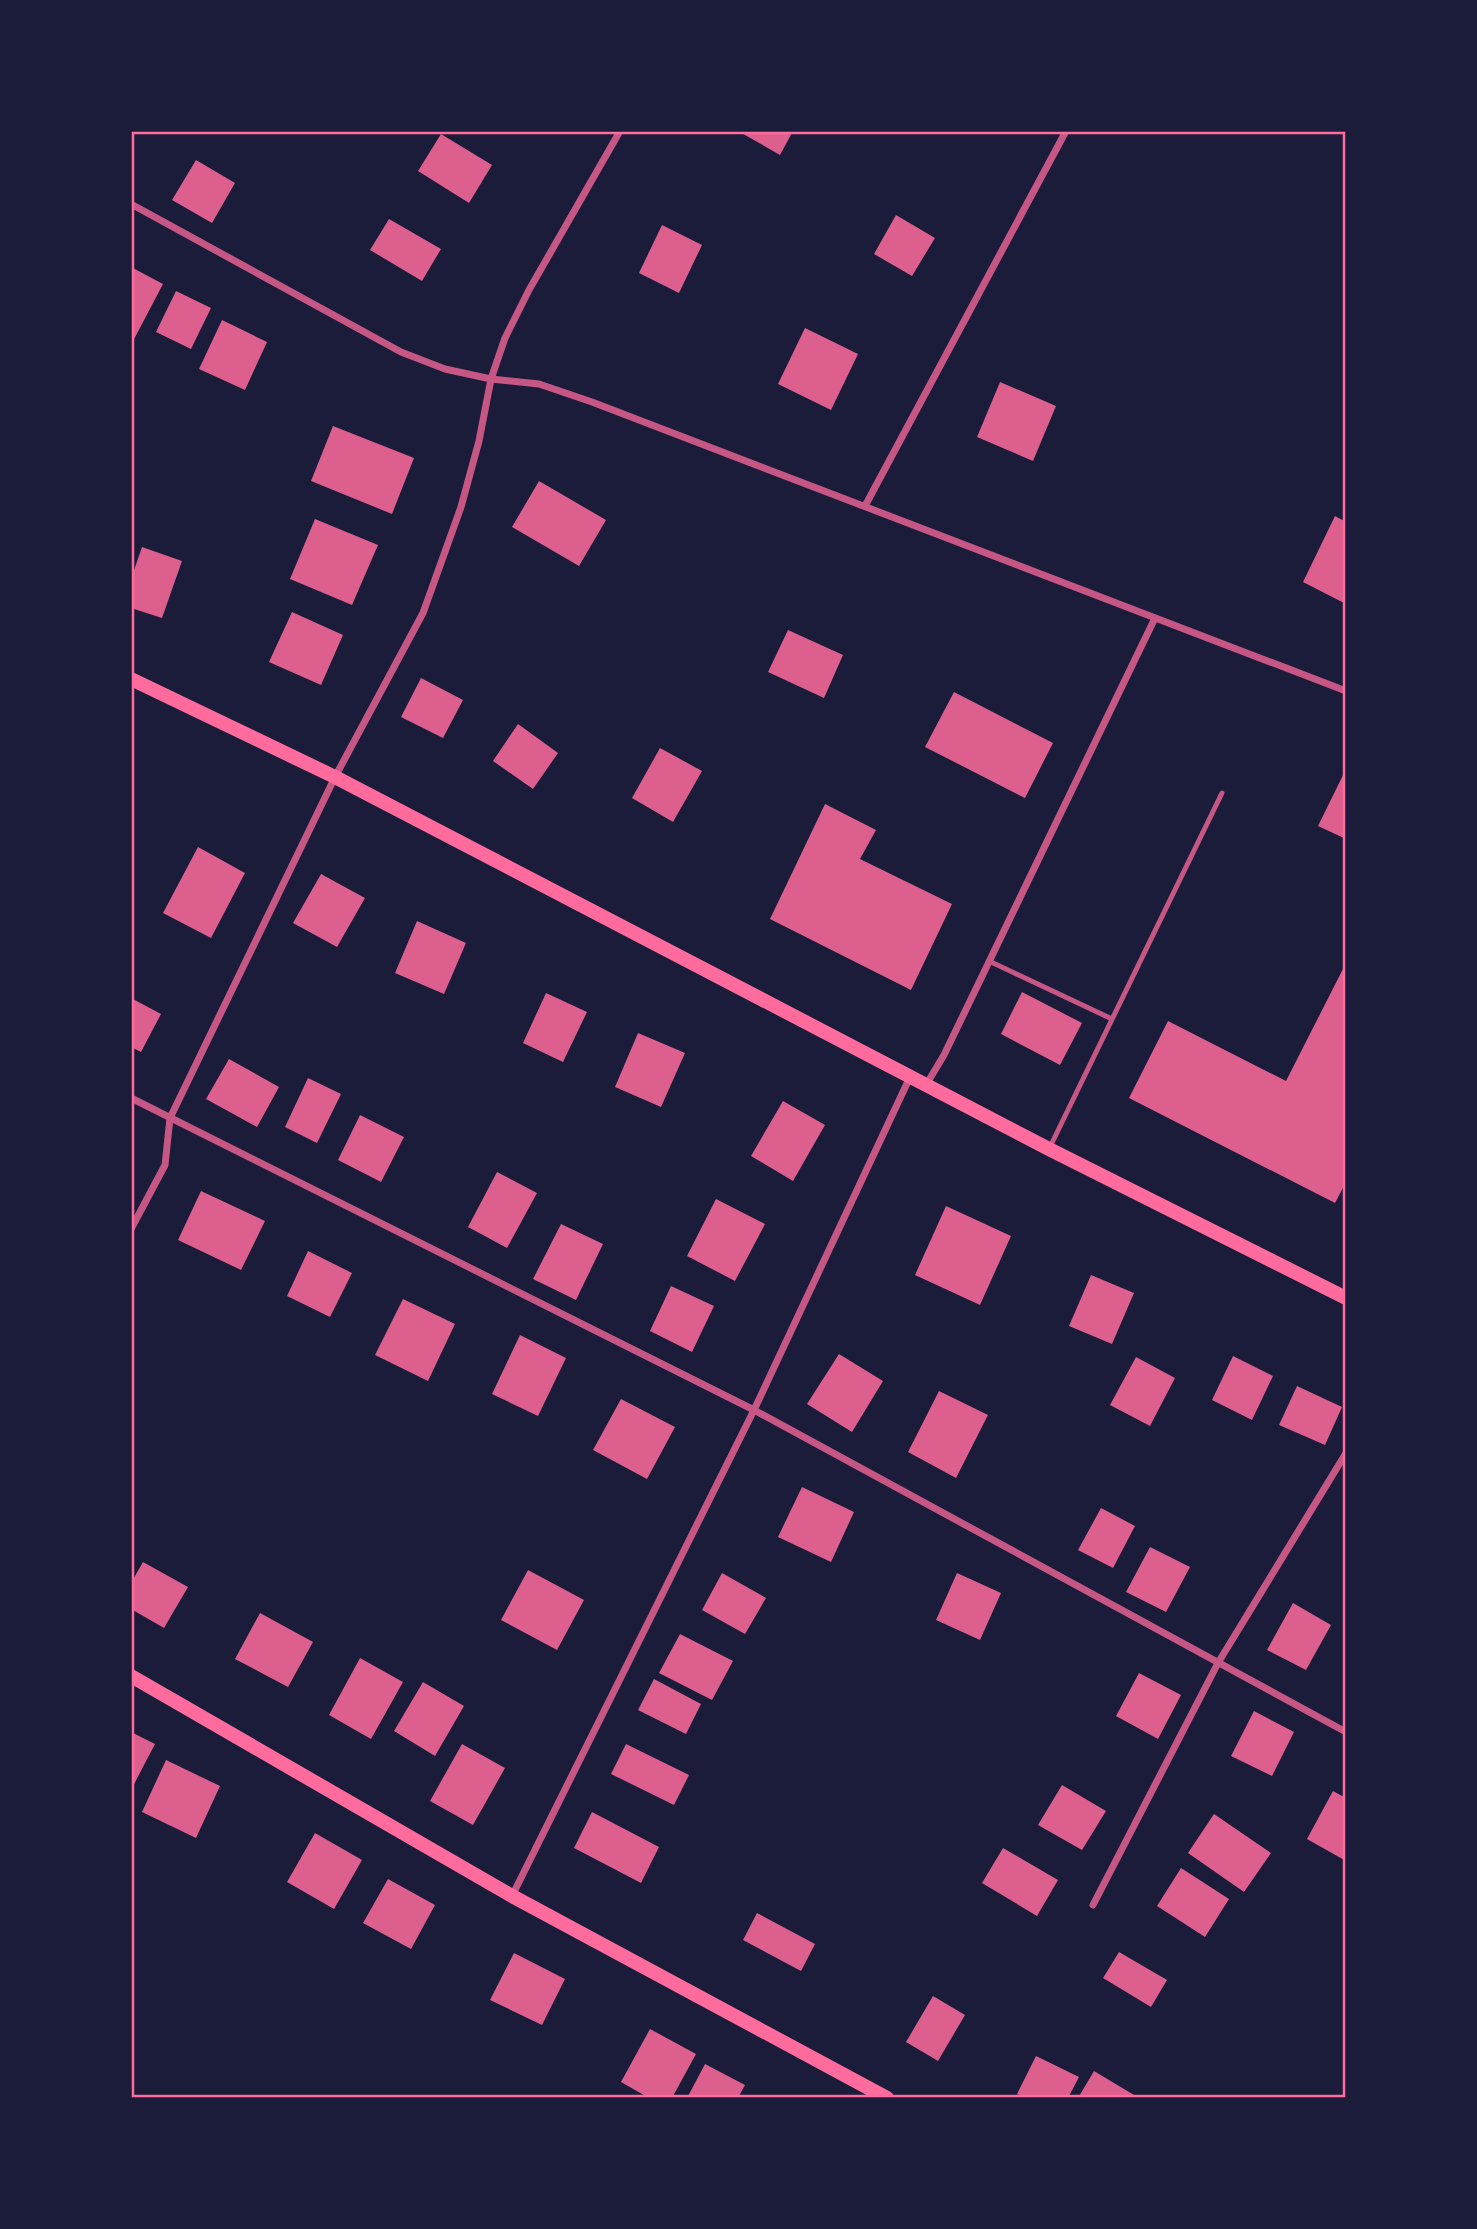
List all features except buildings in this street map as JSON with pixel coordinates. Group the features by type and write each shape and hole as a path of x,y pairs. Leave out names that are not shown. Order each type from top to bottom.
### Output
{"main road":[{"path":"131,679 335,777 1049,1149 1346,1298"},
{"path":"131,1676 512,1896 887,2098"}],"street":[{"path":"131,1228 165,1165 170,1118 335,777 423,613 461,507 480,441 491,379 505,338 529,290 620,131"},
{"path":"865,506 1066,131"},
{"path":"131,204 401,352 445,369 552,388 1346,691"},
{"path":"926,1085 944,1055 1155,618"},
{"path":"512,1896 754,1410 910,1077"},
{"path":"131,1098 754,1410 1346,1732"},
{"path":"1093,1905 1218,1663 1346,1453"}],"lane":[{"path":"1049,1149 1222,793"},
{"path":"989,961 1112,1019"}]}
